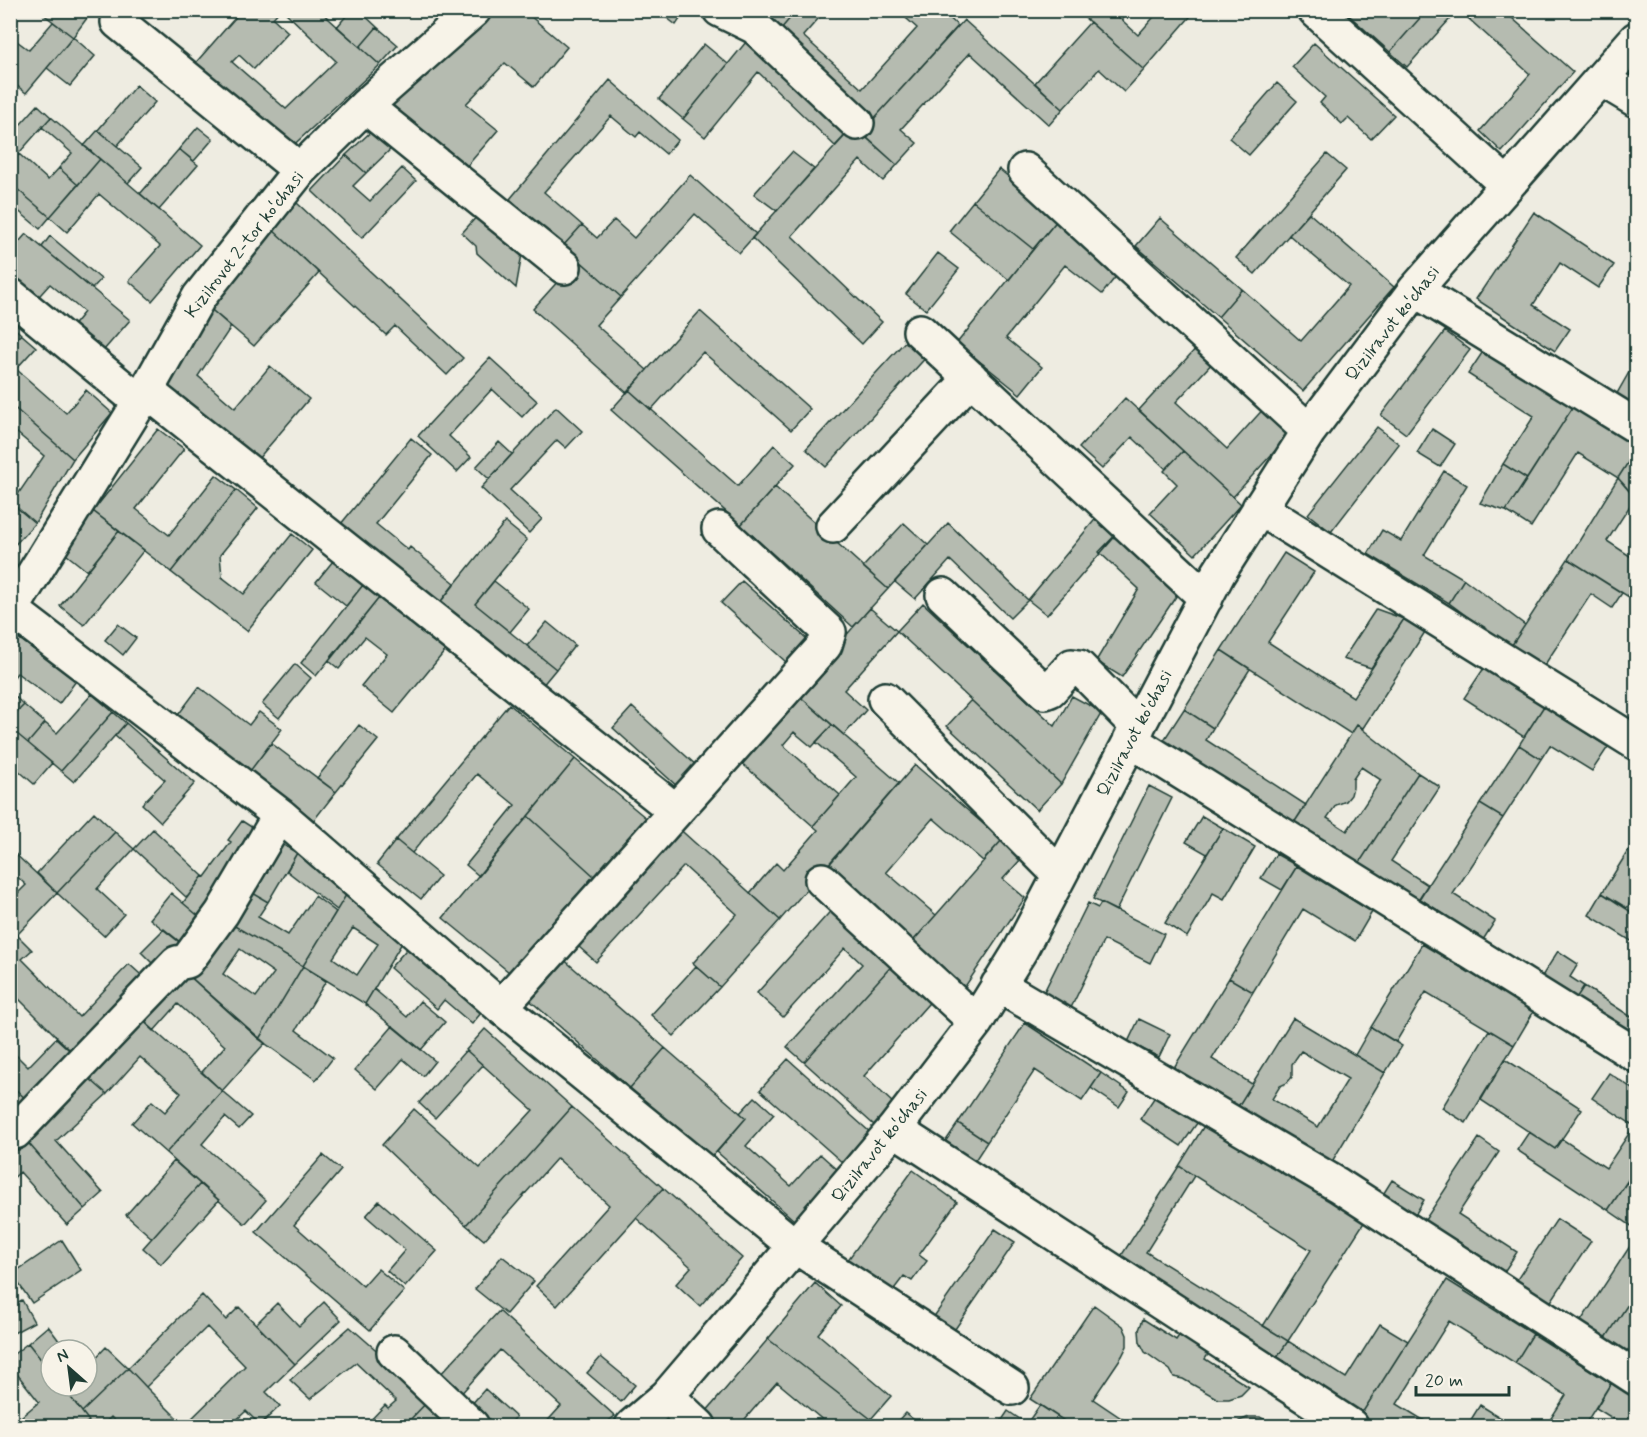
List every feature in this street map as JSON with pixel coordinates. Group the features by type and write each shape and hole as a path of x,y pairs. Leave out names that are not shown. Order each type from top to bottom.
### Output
{"street":[{"name":"Kizilrovot 2-tor koʻchasi","path":"11,611 142,396 199,297 300,170 365,106 474,10"},
{"path":"720,10 755,27 857,123"},
{"path":"1316,10 1507,185"},
{"path":"118,22 300,170"},
{"name":"Qizilravot koʻchasi","path":"632,1426 666,1396 795,1246 894,1129 976,1022 1020,951 1206,598 1259,508 1309,431 1415,290 1636,39"},
{"path":"1601,79 1636,100"},
{"path":"365,106 564,267"},
{"path":"1025,170 1309,431"},
{"path":"1415,290 1636,426"},
{"path":"10,295 676,811"},
{"path":"920,330 1206,598"},
{"path":"832,526 971,378"},
{"path":"1259,508 1636,743"},
{"path":"501,1008 825,645 829,632 719,529"},
{"path":"943,596 1045,692 1050,690 1072,666 1079,667 1134,733 1636,1055"},
{"path":"11,611 280,815 501,1008 795,1246 1012,1388"},
{"path":"885,699 1060,874"},
{"path":"15,1132 177,963 187,961 222,913 280,815"},
{"path":"822,880 976,1022"},
{"path":"998,985 1338,1185 1636,1378"},
{"path":"894,1129 1351,1426"},
{"path":"393,1352 472,1426"},
{"path":"666,1396 699,1426"}],"building":[{"path":"38,10 93,10 73,37"},
{"path":"242,10 280,10 273,18 288,32 254,69 239,55 232,62 286,109 336,61 283,10 319,10 380,65 286,152 192,67"},
{"path":"351,10 359,10 377,27 360,47 337,27"},
{"path":"494,10 523,10 567,47 534,87 505,63 466,104 498,130 467,166 387,101"},
{"path":"657,10 686,10 676,25"},
{"path":"740,10 797,10 775,36"},
{"path":"797,10 826,10 803,36 862,89 917,28 897,10 941,10 958,26 871,122 775,36"},
{"path":"1076,10 1111,10 1138,35 1160,10 1196,10 1144,70"},
{"path":"1343,10 1385,12 1427,10 1390,52"},
{"path":"1427,10 1458,10 1407,67 1390,52"},
{"path":"1459,10 1503,10 1573,72 1502,152 1480,131 1530,74"},
{"path":"964,20 1063,109 1049,125 970,53 901,129 917,143 897,165 861,133"},
{"path":"53,22 73,37 26,93 10,80 10,36 29,50"},
{"path":"1090,22 1144,70 1124,92 1099,69 1063,109 1035,83"},
{"path":"377,27 398,45 380,65 360,47"},
{"path":"755,31 854,126 835,146 758,72 705,137 683,119"},
{"path":"73,37 95,56 70,86 47,68"},
{"path":"1314,43 1394,115 1371,139 1348,118 1342,124 1320,103 1325,97 1292,67"},
{"path":"704,44 728,64 683,119 659,99"},
{"path":"610,80 678,140 666,154 640,132 636,137 611,116 544,192 582,225 563,246 510,199"},
{"path":"1277,83 1297,101 1249,155 1229,138"},
{"path":"136,85 155,102 117,146 98,130"},
{"path":"38,105 51,117 20,152 10,144 10,136"},
{"path":"51,117 100,159 78,185 59,168 72,153 42,127"},
{"path":"377,126 396,144 366,173 346,155"},
{"path":"854,126 897,165 883,181 860,160 792,236 882,322 862,344 752,238"},
{"path":"198,127 213,139 194,161 179,149"},
{"path":"98,130 142,167 128,183 84,146"},
{"path":"179,149 198,165 159,210 140,194"},
{"path":"792,152 814,169 777,211 754,194"},
{"path":"19,154 48,180 59,168 78,185 50,217 10,183 10,164"},
{"path":"1327,154 1346,170 1255,274 1236,258"},
{"path":"346,155 366,173 353,186 370,201 402,168 416,181 362,238 312,191"},
{"path":"100,159 200,245 152,301 129,281 160,246 99,194 67,232 50,217"},
{"path":"999,169 1059,218 1033,249 973,201"},
{"path":"690,175 756,234 739,253 695,214 621,297 563,246 582,225 597,238 614,220 634,238"},
{"path":"10,183 50,217 40,229 10,204"},
{"path":"973,201 1033,249 1009,280 949,231"},
{"path":"297,203 463,358 447,375 395,326 386,335 272,229"},
{"path":"1534,212 1614,265 1598,288 1560,263 1533,305 1570,329 1555,351 1476,299"},
{"path":"1309,213 1394,287 1303,391 1218,317 1242,289 1301,341 1349,286 1289,235"},
{"path":"478,215 522,254 516,288 477,253 476,246 462,233"},
{"path":"1059,218 1122,269 1102,294 1065,265 1006,338 1042,367 1020,394 957,343"},
{"path":"1160,218 1242,289 1218,317 1136,246"},
{"path":"272,229 319,273 254,346 206,305"},
{"path":"26,234 130,320 97,358 67,333 84,312 50,284 32,304 10,286 10,252"},
{"path":"50,236 101,279 92,289 42,247"},
{"path":"938,253 959,269 926,310 906,294"},
{"path":"578,259 621,297 596,325 647,370 627,393 533,309"},
{"path":"206,305 231,327 198,376 235,408 270,366 309,399 252,466 156,385"},
{"path":"700,311 810,409 791,430 703,352 651,410 629,390"},
{"path":"10,324 21,334 10,346"},
{"path":"1445,331 1470,350 1406,434 1381,415"},
{"path":"21,334 36,347 16,369 66,413 86,390 112,413 73,459 10,404 10,346"},
{"path":"911,335 930,353 826,467 806,449"},
{"path":"1200,344 1216,359 1176,402 1227,449 1267,405 1294,430 1233,497 1139,410"},
{"path":"1486,347 1575,404 1527,479 1503,464 1534,416 1468,374"},
{"path":"490,358 537,401 522,417 492,389 449,436 471,457 457,472 418,436"},
{"path":"1636,360 1636,410 1615,397"},
{"path":"629,390 738,486 774,445 795,464 741,525 611,410"},
{"path":"1125,398 1183,451 1166,469 1132,437 1102,469 1079,448"},
{"path":"10,404 73,459 35,523 12,503 44,456 10,427"},
{"path":"1575,404 1636,444 1636,450 1618,478 1578,453 1531,527 1506,511"},
{"path":"556,407 582,431 566,448 557,440 510,490 542,519 529,533 481,488"},
{"path":"1377,427 1399,444 1331,532 1308,514"},
{"path":"158,429 184,449 136,509 169,535 216,475 236,490 171,572 93,511"},
{"path":"1432,429 1455,444 1440,467 1417,453"},
{"path":"411,438 432,455 376,524 408,550 410,547 455,583 434,610 336,530"},
{"path":"499,442 512,454 489,479 476,467"},
{"path":"1636,450 1636,498 1618,478"},
{"path":"1183,451 1241,504 1195,555 1150,513 1177,484 1164,471"},
{"path":"1503,464 1527,479 1506,511 1480,503"},
{"path":"1444,471 1467,485 1424,555 1464,579 1449,603 1368,554 1382,530 1401,541"},
{"path":"1618,478 1635,498 1607,541 1636,560 1636,593 1632,599 1568,559"},
{"path":"775,487 888,589 853,627 741,525"},
{"path":"236,490 258,508 220,555 222,577 244,594 292,534 312,550 247,631 171,572"},
{"path":"10,502 35,523 10,550"},
{"path":"93,511 119,531 87,571 62,551"},
{"path":"1098,516 1118,533 1047,615 1028,600"},
{"path":"505,522 527,540 475,604 556,669 537,692 434,610"},
{"path":"904,523 928,545 888,589 863,567"},
{"path":"948,523 1028,600 1010,618 950,560 915,599 895,582"},
{"path":"1123,527 1185,583 1122,677 1096,661 1139,589 1099,552"},
{"path":"119,531 144,550 84,625 60,606"},
{"path":"1284,553 1314,572 1268,642 1353,697 1404,619 1425,632 1363,728 1357,725 1351,734 1221,650"},
{"path":"1568,559 1622,593 1612,608 1591,594 1542,669 1510,648"},
{"path":"333,561 363,585 346,606 316,582"},
{"path":"1464,579 1525,625 1510,648 1449,603"},
{"path":"494,581 529,609 510,632 475,604"},
{"path":"742,581 807,639 786,662 721,603"},
{"path":"363,585 379,598 316,676 301,663"},
{"path":"379,598 445,651 394,713 361,686 387,654 365,637 339,669 329,661"},
{"path":"923,603 1055,726 1072,696 1102,712 1061,784 897,631"},
{"path":"870,608 897,631 844,690 866,710 844,735 796,693"},
{"path":"1376,609 1404,619 1371,668 1343,659"},
{"path":"547,622 575,645 556,669 527,646"},
{"path":"118,624 136,638 123,655 105,640"},
{"path":"10,632 76,681 59,704 17,673 10,682"},
{"path":"1221,650 1250,669 1213,728 1184,709"},
{"path":"295,664 311,678 279,718 262,704"},
{"path":"1484,668 1544,706 1524,737 1464,698"},
{"path":"199,687 249,725 259,712 282,729 250,771 178,715"},
{"path":"10,692 24,705 10,719"},
{"path":"796,693 832,725 812,747 794,732 783,745 840,795 813,826 738,760"},
{"path":"92,694 113,712 61,771 28,743 45,723 57,733"},
{"path":"971,700 1061,784 1037,810 947,726"},
{"path":"509,704 575,759 479,876 466,865 515,805 477,774 412,853 396,840"},
{"path":"24,705 45,723 28,743 10,728 10,719"},
{"path":"1544,706 1608,747 1592,771 1550,745 1541,759 1519,745"},
{"path":"632,707 697,766 678,787 613,728"},
{"path":"1184,709 1213,728 1206,740 1306,805 1290,829 1160,746"},
{"path":"113,712 126,723 74,782 61,771"},
{"path":"126,723 195,783 161,822 142,804 165,780 115,736"},
{"path":"359,725 378,740 336,792 317,778"},
{"path":"832,725 899,783 780,920 750,893 776,863 783,870 818,830 813,826 856,777 816,742"},
{"path":"1357,725 1418,773 1354,871 1290,829","holes":["1361,767 1381,780 1347,831 1327,818 1336,805 1346,801 1351,795 1353,779"]},
{"path":"10,728 52,763 34,784 10,763"},
{"path":"271,743 336,792 314,820 250,771"},
{"path":"1519,745 1541,759 1503,818 1480,804"},
{"path":"575,759 646,818 594,876 528,816"},
{"path":"915,765 1002,840 983,861 933,818 886,872 936,915 913,941 827,867"},
{"path":"1418,773 1440,787 1391,861 1428,885 1413,909 1354,871"},
{"path":"1149,786 1172,798 1116,911 1093,899"},
{"path":"1480,804 1503,818 1453,894 1495,921 1483,940 1419,898"},
{"path":"94,812 115,832 57,893 37,873"},
{"path":"528,816 594,876 509,972 443,918"},
{"path":"1202,816 1223,828 1207,854 1186,842"},
{"path":"242,821 264,835 208,924 183,903 231,842 228,840"},
{"path":"674,824 780,920 720,987 693,963 737,914 684,866 596,962 570,939"},
{"path":"1223,828 1255,847 1224,899 1213,893 1187,937 1165,923"},
{"path":"153,829 203,876 187,898 134,849"},
{"path":"115,832 134,849 97,889 124,914 104,936 57,893"},
{"path":"270,837 297,853 268,902 241,886"},
{"path":"1636,838 1636,892 1627,908 1602,893"},
{"path":"396,840 440,876 421,899 377,864"},
{"path":"1002,840 1022,858 1003,879 1025,898 960,994 907,948"},
{"path":"10,849 57,893 17,935 10,929 10,901 26,885 10,870"},
{"path":"297,853 348,892 337,910 287,871"},
{"path":"1276,854 1297,866 1282,890 1261,878"},
{"path":"1297,866 1372,912 1355,941 1303,909 1253,992 1229,978"},
{"path":"241,886 268,902 258,917 288,935 315,896 336,912 303,966 221,918"},
{"path":"349,890 408,933 365,1004 303,966","holes":["353,928 378,944 357,975 333,958"]},
{"path":"171,893 208,924 188,949 150,919"},
{"path":"1602,893 1636,915 1636,944 1589,915"},
{"path":"1088,903 1098,908 1101,903 1164,934 1150,963 1104,940 1067,1016 1039,1002"},
{"path":"836,905 897,960 804,1062 787,1047 862,964 845,948 783,1017 757,993"},
{"path":"221,918 303,966 259,1039 187,974","holes":["240,949 274,973 256,997 223,974"]},
{"path":"164,929 184,945 159,970 141,952"},
{"path":"17,935 32,950 22,959 79,1017 129,964 150,983 79,1059 10,990 10,941"},
{"path":"412,943 486,1007 472,1024 444,1000 437,1009 390,968"},
{"path":"1422,944 1534,1011 1514,1045 1426,992 1396,1042 1371,1027"},
{"path":"1558,951 1578,964 1570,977 1584,986 1571,1006 1537,984"},
{"path":"561,957 665,1048 630,1088 526,997"},
{"path":"897,960 936,995 864,1076 893,1103 874,1125 804,1062"},
{"path":"177,965 265,1043 222,1091 202,1072 225,1046 178,1004 154,1031 135,1013"},
{"path":"303,966 326,981 296,1030 333,1058 316,1080 259,1039"},
{"path":"696,966 720,987 674,1036 651,1015"},
{"path":"1229,978 1253,992 1212,1059 1252,1084 1234,1113 1170,1074"},
{"path":"1584,986 1636,1020 1636,1048 1571,1006"},
{"path":"374,989 407,1017 420,1001 445,1022 421,1050 365,1004"},
{"path":"135,1013 222,1091 166,1153 132,1123 152,1101 165,1112 181,1093 140,1057 107,1094 82,1072"},
{"path":"1293,1018 1385,1073 1327,1170 1234,1113","holes":["1301,1051 1348,1079 1318,1127 1272,1099 1280,1086 1292,1077 1292,1064"]},
{"path":"1139,1019 1170,1034 1159,1057 1128,1042"},
{"path":"1025,1023 1101,1073 1082,1101 1035,1070 987,1142 958,1123"},
{"path":"393,1026 435,1061 423,1076 403,1059 377,1089 355,1070"},
{"path":"1371,1027 1402,1046 1385,1073 1355,1055"},
{"path":"485,1029 572,1107 466,1225 382,1145 414,1109 480,1168 533,1110 466,1050"},
{"path":"1489,1030 1514,1045 1466,1123 1442,1108"},
{"path":"56,1038 79,1059 33,1106 10,1084 10,1049 28,1067"},
{"path":"665,1048 746,1118 711,1158 630,1088"},
{"path":"466,1050 483,1065 435,1118 419,1103"},
{"path":"788,1059 871,1133 844,1164 760,1090"},
{"path":"1505,1059 1582,1109 1555,1149 1481,1100"},
{"path":"82,1072 107,1094 56,1141 103,1193 85,1209 18,1131"},
{"path":"1101,1073 1129,1092 1119,1107 1091,1088"},
{"path":"1609,1073 1636,1091 1636,1168 1608,1210 1517,1150 1529,1132 1555,1149 1562,1139 1606,1168 1634,1126 1592,1098"},
{"path":"10,1084 33,1106 10,1116"},
{"path":"222,1091 251,1116 239,1129 225,1117 202,1144 266,1200 245,1224 166,1153"},
{"path":"1158,1092 1200,1119 1181,1146 1140,1119"},
{"path":"755,1097 774,1114 746,1146 791,1186 820,1154 838,1170 794,1220 717,1152 746,1118 740,1113"},
{"path":"572,1107 663,1188 557,1306 536,1286 609,1205 557,1158 484,1240 466,1225"},
{"path":"1207,1121 1365,1221 1288,1341 1263,1326 1311,1250 1179,1166"},
{"path":"958,1123 987,1142 972,1165 943,1145"},
{"path":"18,1131 85,1209 67,1225 20,1172 10,1181 10,1138"},
{"path":"1479,1138 1499,1152 1458,1214 1517,1252 1500,1278 1421,1226"},
{"path":"323,1155 341,1170 294,1225 363,1286 378,1269 404,1291 370,1330 256,1232"},
{"path":"174,1161 200,1184 152,1238 126,1215"},
{"path":"1179,1166 1194,1176 1146,1252 1288,1341 1271,1367 1114,1267"},
{"path":"1636,1168 1636,1188 1627,1182"},
{"path":"913,1170 957,1202 919,1255 927,1261 912,1281 904,1276 891,1293 847,1261"},
{"path":"1392,1180 1424,1200 1415,1215 1382,1196"},
{"path":"1627,1182 1636,1188 1636,1229 1608,1210"},
{"path":"200,1184 219,1200 161,1264 143,1248"},
{"path":"663,1188 742,1258 700,1306 676,1284 691,1267 636,1218"},
{"path":"379,1201 437,1251 405,1287 387,1271 405,1250 366,1216"},
{"path":"1557,1219 1591,1241 1550,1303 1516,1281"},
{"path":"995,1229 1015,1242 953,1332 933,1318"},
{"path":"1636,1237 1636,1292 1602,1344 1577,1327"},
{"path":"62,1240 81,1270 32,1303 12,1274"},
{"path":"502,1256 534,1281 506,1314 475,1289"},
{"path":"1447,1280 1533,1334 1515,1363 1449,1321 1397,1404 1433,1426 1365,1426 1357,1421"},
{"path":"815,1283 841,1306 818,1334 891,1396 871,1419 768,1339"},
{"path":"1636,1292 1636,1366 1602,1344"},
{"path":"202,1295 226,1320 239,1307 295,1364 266,1392 280,1406 260,1425 246,1411 230,1426 184,1426 245,1366 207,1327 146,1387 128,1368"},
{"path":"22,1300 34,1322 10,1335 10,1306"},
{"path":"324,1302 341,1320 295,1364 256,1324 277,1303 299,1326"},
{"path":"1094,1305 1123,1326 1127,1335 1127,1346 1093,1399 1133,1426 1072,1426 1030,1399"},
{"path":"499,1311 615,1416 602,1426 543,1426 561,1406 500,1350 459,1396 438,1377"},
{"path":"1143,1319 1176,1340 1180,1334 1209,1353 1205,1359 1249,1387 1241,1395 1229,1399 1218,1399 1183,1379 1174,1377 1170,1370 1145,1352 1140,1342 1139,1330"},
{"path":"1380,1324 1408,1341 1357,1421 1271,1367 1288,1341 1346,1378"},
{"path":"48,1326 57,1338 39,1338 39,1357 28,1343"},
{"path":"350,1327 431,1398 404,1426 365,1426 385,1405 388,1408 396,1401 356,1363 310,1399 290,1380"},
{"path":"1533,1334 1611,1383 1584,1426 1546,1426 1566,1395 1515,1363"},
{"path":"768,1339 871,1419 865,1426 830,1426 777,1382 739,1426 709,1426 700,1419"},
{"path":"28,1343 39,1357 39,1398 71,1398 89,1421 82,1426 10,1426 39,1402 10,1365 10,1357"},
{"path":"106,1347 128,1368 99,1396 99,1354"},
{"path":"601,1357 635,1385 621,1402 587,1373"},
{"path":"128,1368 185,1426 120,1426 111,1417 102,1426 82,1426 89,1421 82,1412"},
{"path":"1611,1383 1636,1399 1636,1418 1631,1426 1625,1426 1596,1408"},
{"path":"485,1389 516,1417 508,1426 492,1426 470,1406"},
{"path":"71,1398 97,1398 82,1412"},
{"path":"431,1398 461,1426 404,1426"},
{"path":"1040,1405 1072,1426 1025,1426"},
{"path":"1480,1405 1514,1426 1467,1426"},
{"path":"1008,1411 1027,1424 1025,1426 998,1426"},
{"path":"905,1413 922,1426 893,1426"},
{"path":"1249,1417 1260,1417 1276,1426 1235,1426 1239,1421"},
{"path":"871,1419 881,1426 865,1426"},
{"path":"1313,1421 1322,1426 1309,1426"}]}
